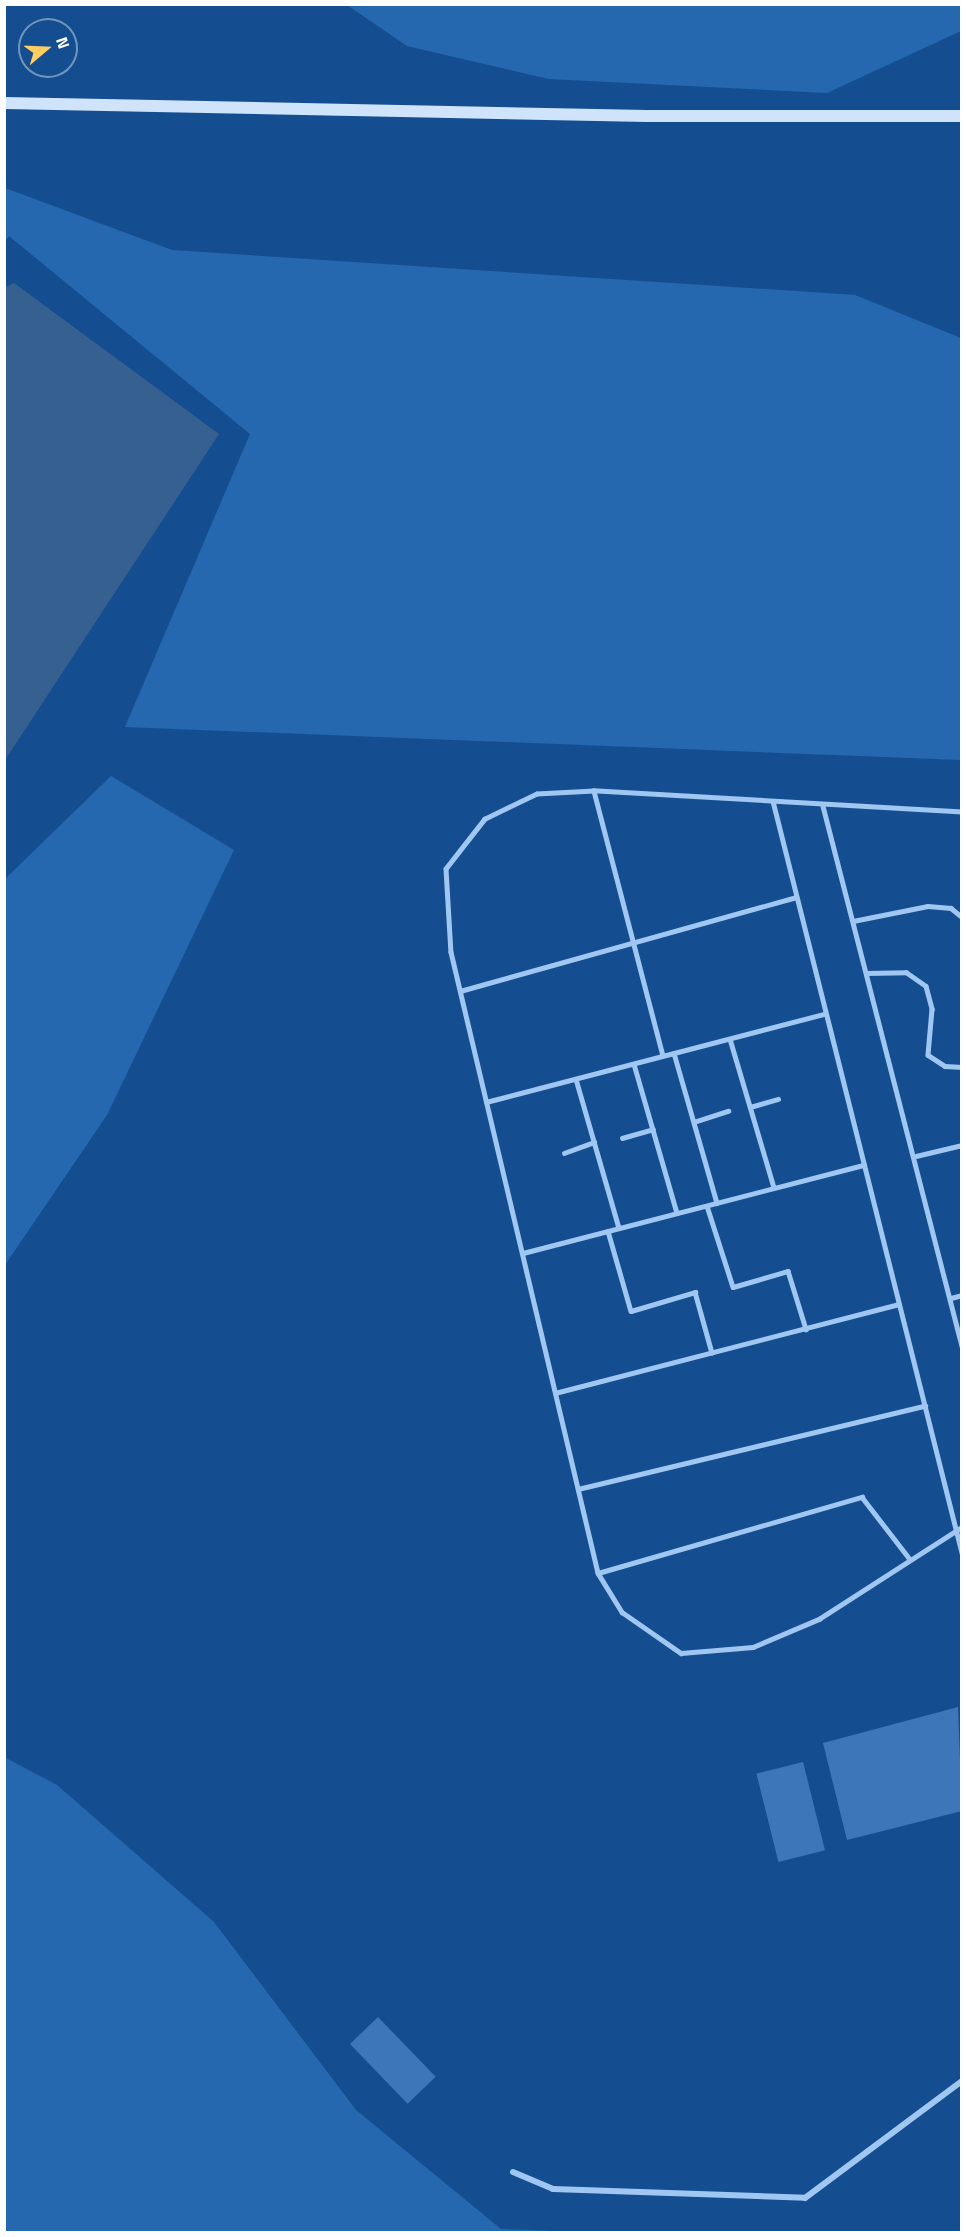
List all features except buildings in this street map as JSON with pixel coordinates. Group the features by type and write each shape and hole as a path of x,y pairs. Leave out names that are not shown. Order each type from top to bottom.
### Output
{"street":[{"path":"4,103 647,116 962,116"},
{"path":"513,2172 553,2189 805,2198 962,2081"}],"lane":[{"path":"594,791 663,1055"},
{"path":"962,812 823,806 594,791 537,794 485,819 446,869 451,952 486,1102 598,1573 622,1612 681,1653 753,1647 819,1619 909,1558 962,1527"},
{"path":"772,801 962,1553"},
{"path":"823,806 916,1156 962,1346"},
{"path":"460,991 796,897"},
{"path":"853,921 928,906 951,908 962,917"},
{"path":"867,973 906,972 926,986 932,1009 928,1055 945,1066 962,1067"},
{"path":"486,1102 825,1014"},
{"path":"729,1038 774,1188"},
{"path":"674,1053 717,1203"},
{"path":"634,1064 677,1213"},
{"path":"576,1079 619,1228"},
{"path":"750,1107 778,1099"},
{"path":"694,1122 728,1111"},
{"path":"622,1138 653,1129"},
{"path":"564,1153 594,1142"},
{"path":"916,1156 962,1145"},
{"path":"523,1253 864,1165"},
{"path":"707,1206 733,1287 789,1270 806,1329"},
{"path":"608,1231 631,1311 694,1292 712,1353"},
{"path":"951,1298 962,1295"},
{"path":"555,1393 899,1304"},
{"path":"578,1490 925,1406"},
{"path":"598,1573 862,1497 909,1558"}],"shaded area":[{"path":"961,4 961,31 827,93 549,79 407,46 347,5"},
{"path":"5,188 172,250 855,295 961,338 961,760 125,727 250,434 9,236 5,241"},
{"path":"14,283 219,434 5,760 4,288"},
{"path":"111,776 234,850 107,1115 5,1265 5,879"},
{"path":"4,1757 57,1785 214,1922 356,2110 501,2229 583,2232 5,2232"}]}
